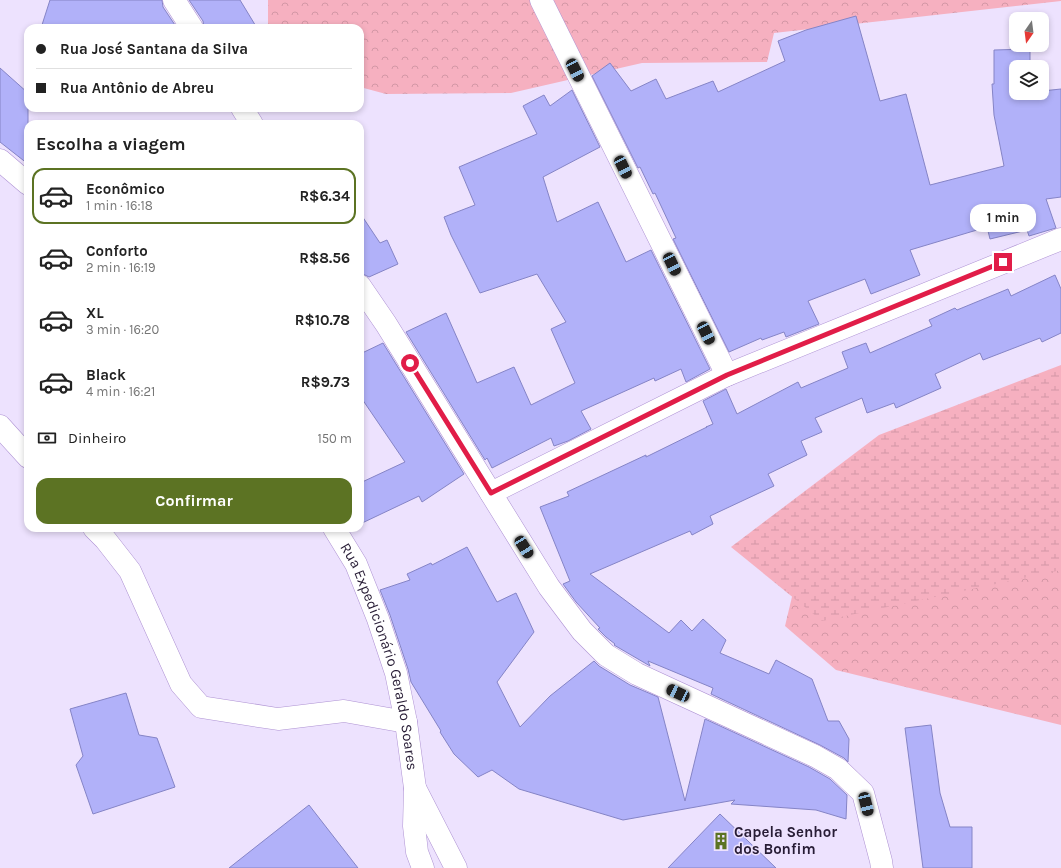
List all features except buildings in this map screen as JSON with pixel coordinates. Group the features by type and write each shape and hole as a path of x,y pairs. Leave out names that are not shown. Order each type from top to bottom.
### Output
{"street":[{"path":"174,0 189,24"},
{"path":"540,0 727,375"},
{"path":"0,160 24,181"},
{"path":"491,493 727,375 1061,239"},
{"path":"364,292 386,324 549,587 582,631 606,655 637,674 815,756 838,769 863,793 882,868"},
{"path":"0,426 24,453"},
{"path":"98,532 130,571 181,684 201,707 278,719 344,711 406,722"},
{"name":"Rua Expedicionário Geraldo Soares","path":"336,532 356,564 378,620 396,673 406,722 415,788"},
{"path":"415,788 414,826 417,852 423,868"},
{"path":"415,788 456,868"}],"green space":[{"path":"268,0 1061,0 774,33 767,62 642,63 511,93 386,94 364,88 364,24 268,24"},
{"path":"1061,365 1061,570 822,621 731,547 879,435"},
{"path":"1061,391 1061,725 836,670 785,626 813,509"}],"place":[{"name":"Capela Senhor dos Bonfim","path":"721,841"}],"route":[{"path":"410,363 491,493 727,375 1003,262"}]}
